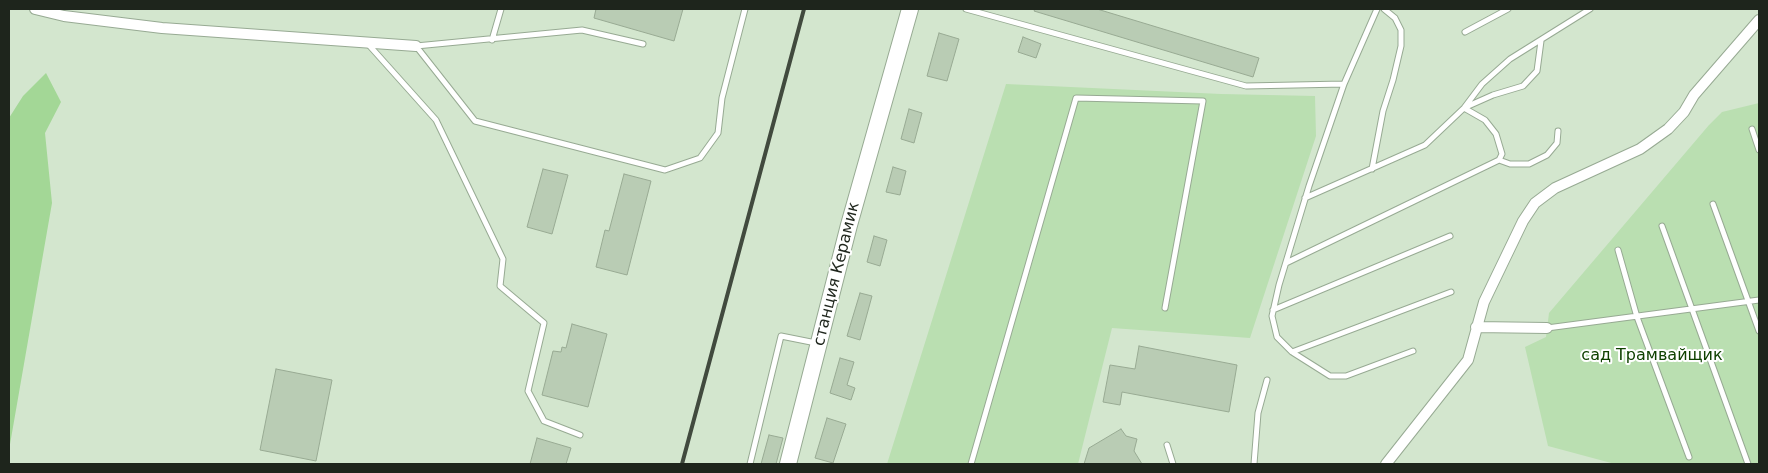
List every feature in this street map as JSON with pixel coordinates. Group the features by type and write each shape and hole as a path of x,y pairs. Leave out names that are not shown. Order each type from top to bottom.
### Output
{"main road":[{"name":"станция Керамик","path":"789,459 849,226 910,9"}],"street":[{"path":"34,9 64,16 162,28 416,46"},
{"path":"1386,464 1468,360 1484,302 1523,221 1535,203 1555,188 1640,148 1668,128 1759,20"},
{"path":"1476,327 1547,328"}],"lane":[{"path":"492,40 502,9"},
{"path":"416,46 475,121 665,170 700,158 718,133 722,98 745,9"},
{"path":"966,9 1246,86 1344,84"},
{"path":"1377,9 1344,84 1306,198 1272,316 1277,337 1292,352 1330,376 1346,376 1413,351"},
{"path":"1372,169 1382,111 1393,80 1401,46 1401,30 1395,18 1384,9"},
{"path":"1465,32 1508,9"},
{"path":"1306,198 1425,145 1464,108 1482,84 1510,59 1542,41 1590,9"},
{"path":"416,46 582,30 643,44"},
{"path":"1464,108 1493,95 1523,86 1537,71 1542,41"},
{"path":"366,42 436,120 504,259 500,286 544,322 528,392 544,421 580,435"},
{"path":"971,464 1076,98 1204,101 1165,308"},
{"path":"1286,263 1499,160 1502,154 1496,134 1485,120 1464,108"},
{"path":"1752,129 1759,150"},
{"path":"1499,160 1510,164 1530,164 1547,155 1557,143 1558,131"},
{"path":"1713,204 1759,331"},
{"path":"1662,226 1748,464"},
{"path":"1273,310 1450,236"},
{"path":"1618,250 1637,317 1689,457"},
{"path":"1292,352 1451,292"},
{"path":"1547,328 1759,300"},
{"path":"750,464 781,336 819,343"},
{"path":"1254,464 1258,413 1267,380"},
{"path":"1167,445 1173,464"}],"green space":[{"path":"1006,84 1221,94 1315,96 1316,136 1250,338 1112,328 1078,464 887,464"},
{"name":"сад Трамвайщик","path":"1759,103 1759,464 1615,464 1548,446 1525,347 1546,337 1549,313 1709,125 1722,112"}],"shaded area":[{"path":"46,73 61,102 45,133 52,203 9,450 9,118 23,96"}],"building":[{"path":"596,9 683,9 674,41 594,18"},
{"path":"1035,9 1097,9 1259,58 1253,77 1034,11"},
{"path":"939,33 959,39 947,81 927,76"},
{"path":"1023,37 1041,44 1036,58 1018,52"},
{"path":"909,109 922,113 914,143 901,139"},
{"path":"893,167 906,171 900,195 886,192"},
{"path":"543,169 568,175 552,234 527,227"},
{"path":"624,174 651,181 627,275 596,267 605,230 609,231"},
{"path":"874,236 887,240 880,266 867,262"},
{"path":"860,293 872,296 860,340 847,336"},
{"path":"572,324 607,334 588,407 542,395 553,351 561,352 562,347 566,348"},
{"path":"1139,346 1237,365 1229,412 1122,392 1120,405 1103,402 1110,365 1135,369"},
{"path":"840,358 854,362 847,385 855,388 851,400 830,393"},
{"path":"276,369 332,380 316,461 260,450"},
{"path":"827,418 846,424 833,463 815,458"},
{"path":"1121,429 1126,436 1137,439 1134,451 1142,464 1084,464 1089,448"},
{"path":"769,435 783,438 776,464 761,464"},
{"path":"537,438 571,448 566,464 530,464"}],"railway":[{"path":"682,464 804,9"}]}
